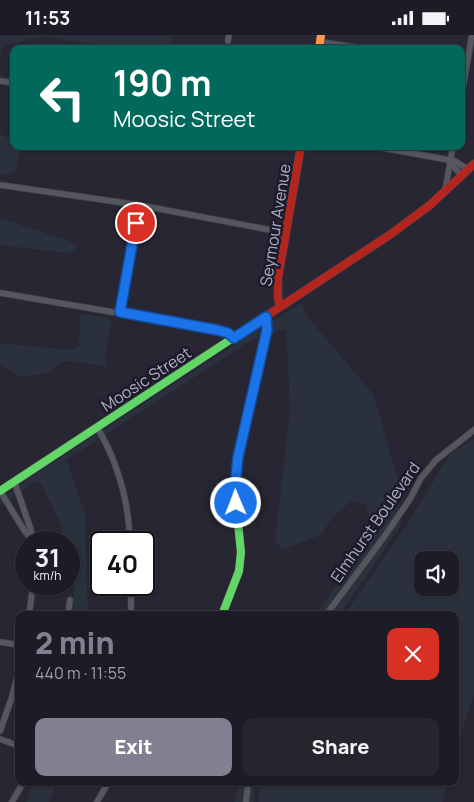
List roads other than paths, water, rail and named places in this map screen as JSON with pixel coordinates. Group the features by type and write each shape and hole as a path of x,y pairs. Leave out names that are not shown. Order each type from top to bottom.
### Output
{"main road":[{"name":"Seymour Avenue","path":"280,307 278,278 300,150"},
{"name":"Moosic Street","path":"0,491 391,234 444,193 471,167"},
{"path":"224,611 239,571 241,552 236,503 236,473 267,330 266,317"}],"street":[{"path":"465,59 472,35"},
{"path":"320,42 341,45"},
{"path":"394,150 450,160 471,167"},
{"path":"444,193 452,150"},
{"path":"450,160 462,176"},
{"path":"0,185 139,205 286,233"},
{"path":"120,312 139,205"},
{"path":"1,293 217,330 228,333 234,338"},
{"path":"97,427 110,448 120,480 128,515 129,531"},
{"name":"Elmhurst Boulevard","path":"329,611 384,537 410,499 420,478 436,460 474,430"},
{"path":"14,481 31,531"},
{"path":"0,491 25,531"},
{"path":"29,611 31,596"},
{"path":"131,596 131,611"},
{"path":"69,611 70,600"},
{"path":"0,642 15,644"},
{"path":"0,731 15,685"},
{"path":"0,739 15,745"},
{"path":"12,802 21,786"},
{"path":"97,802 106,786"},
{"path":"246,802 248,786"}]}
